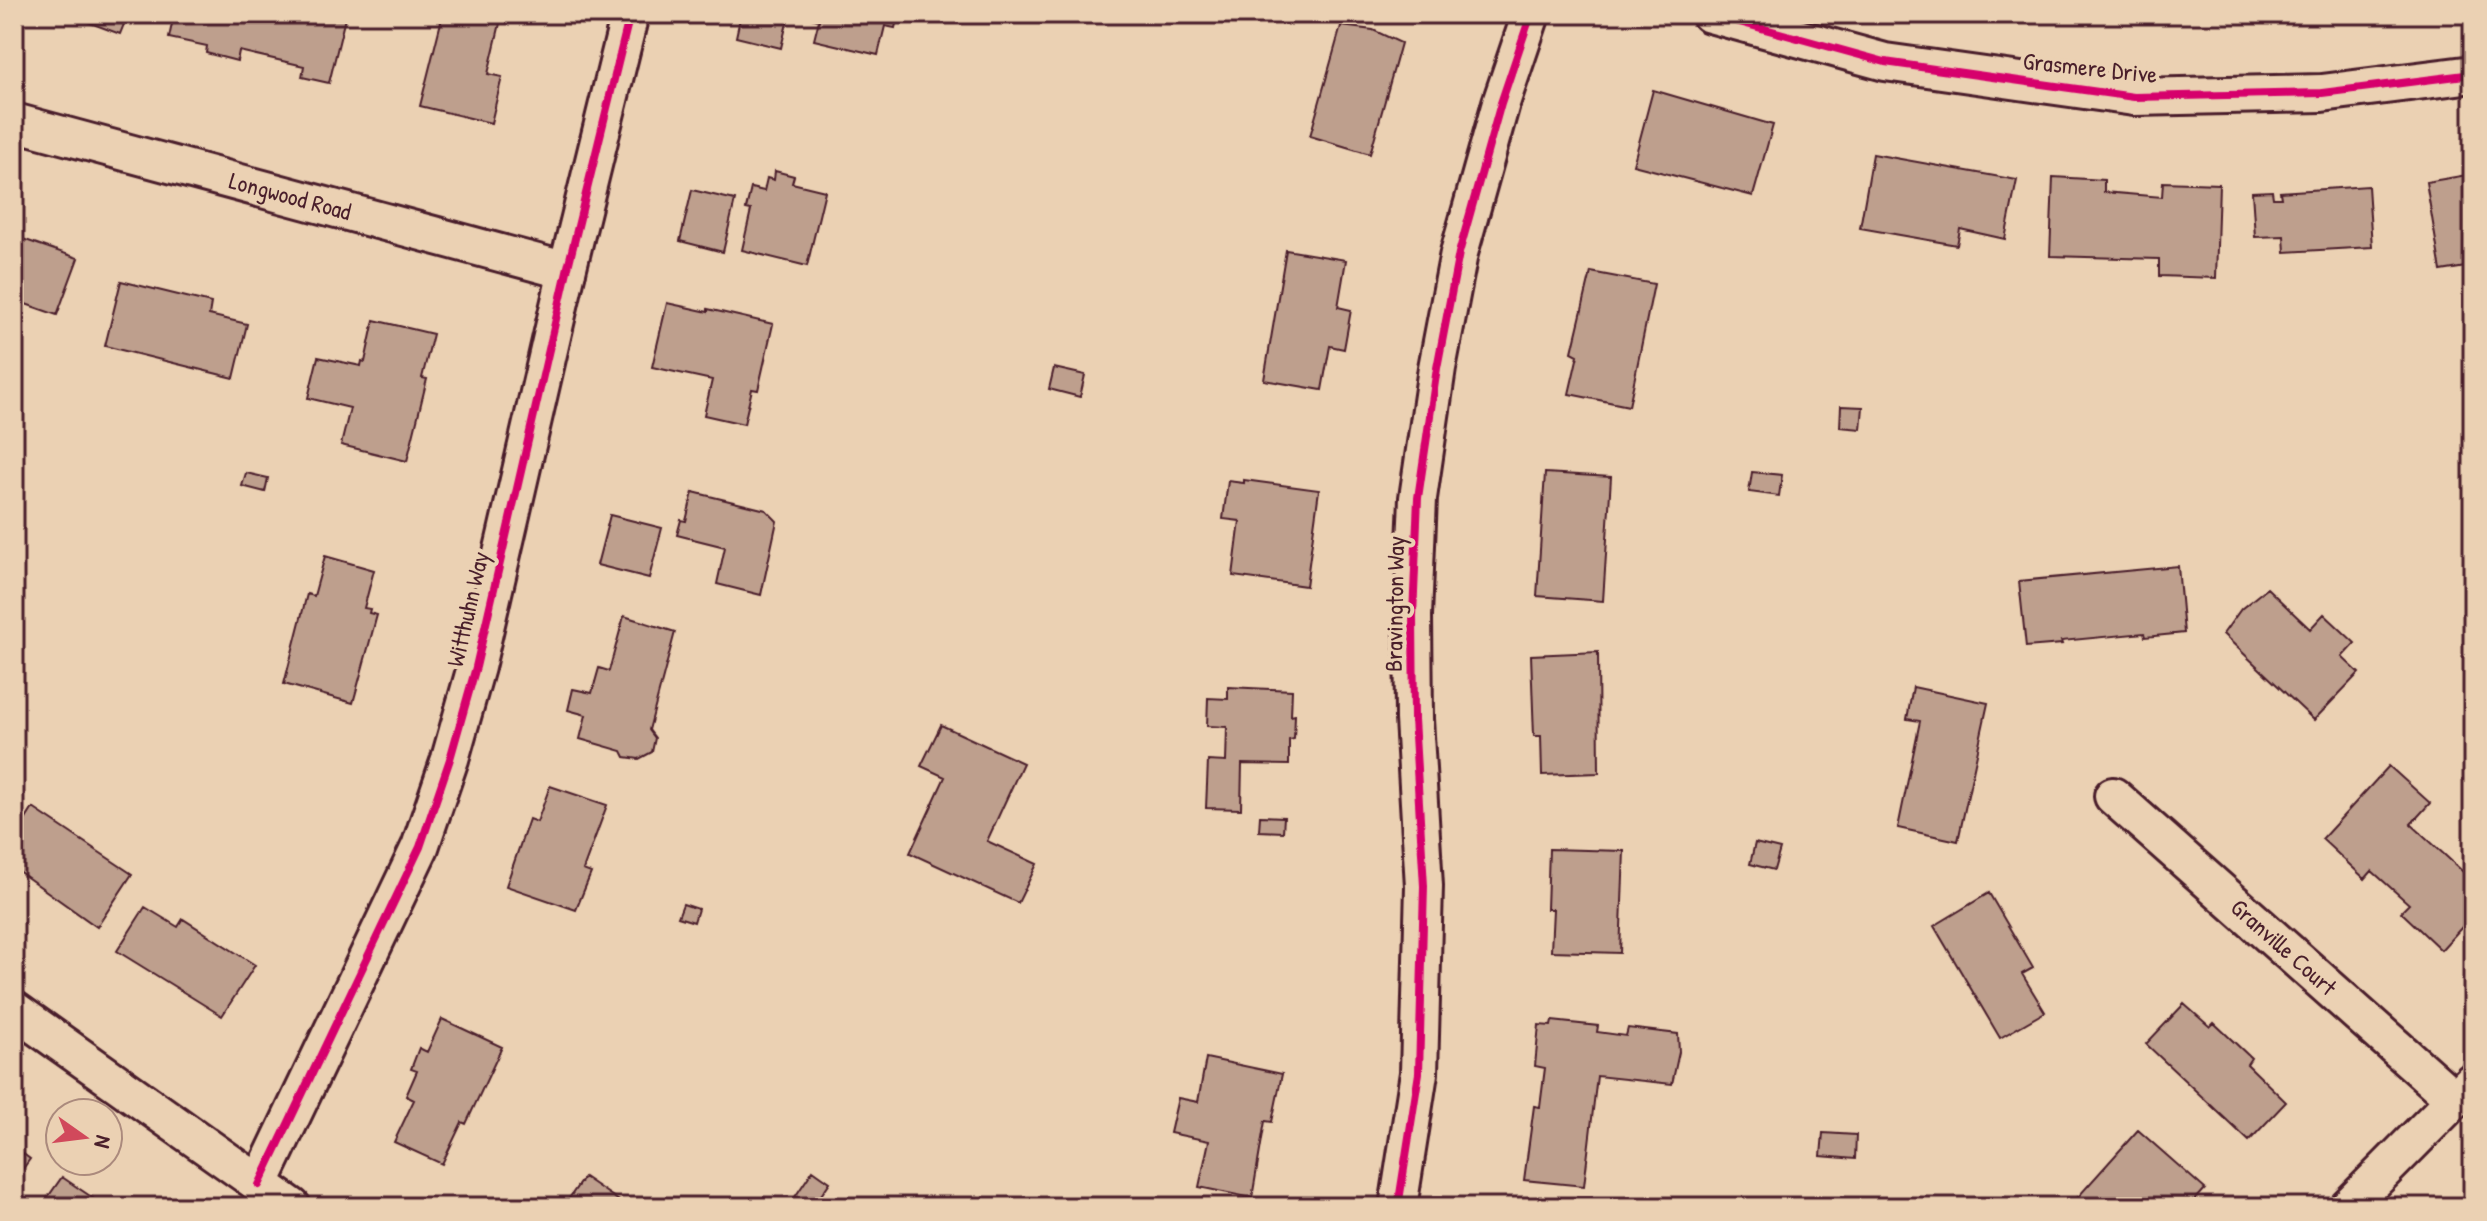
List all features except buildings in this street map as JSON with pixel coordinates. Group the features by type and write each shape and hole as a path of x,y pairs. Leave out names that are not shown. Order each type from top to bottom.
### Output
{"street":[{"name":"Witthuhn Way","path":"259,1185 420,847 450,759 476,667 630,14"},
{"name":"Bravington Way","path":"1398,1207 1420,1059 1424,886 1414,719 1413,616 1418,498 1437,368 1459,253 1501,103 1531,14"},
{"name":"Grasmere Drive","path":"1710,14 1885,62 2134,97 2322,93 2473,74"},
{"name":"Longwood Road","path":"14,122 567,271"},
{"name":"Granville Court","path":"2113,796 2463,1090"},
{"path":"14,1010 292,1207"},
{"path":"2348,1207 2463,1090"}],"cycle path":[{"path":"259,1185 420,847 450,759 476,667 630,14"},
{"path":"1398,1207 1419,1073 1424,886 1414,719 1413,616 1418,498 1437,368 1459,253 1501,103 1531,14"},
{"path":"1710,14 1885,62 2134,97 2322,93 2473,74"}]}
